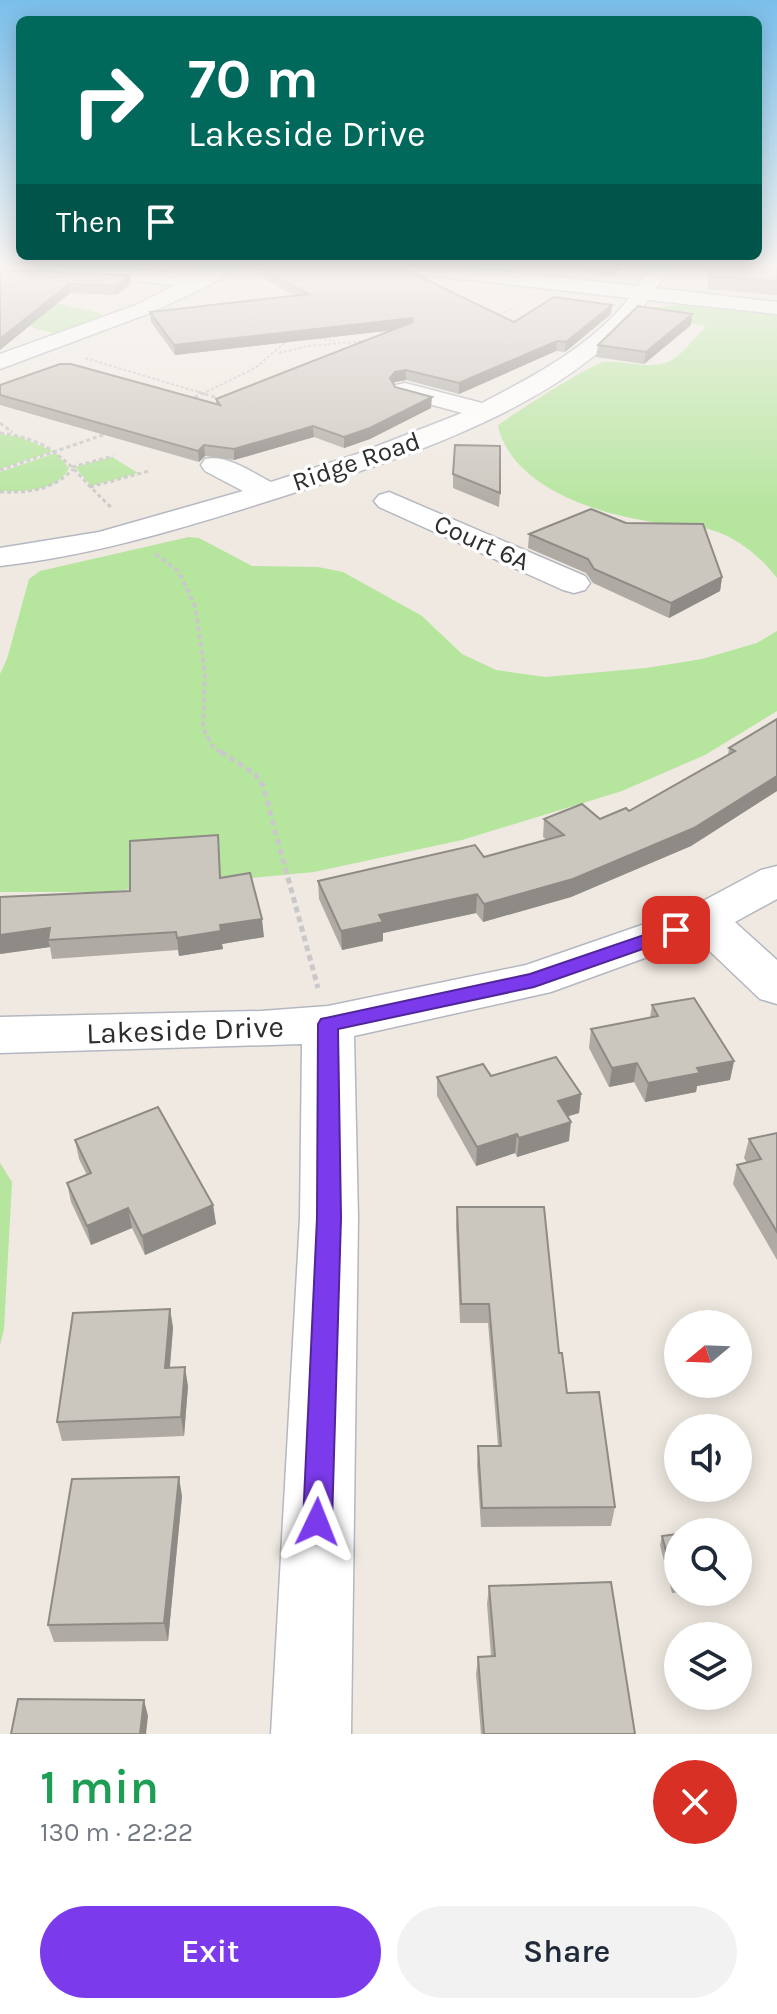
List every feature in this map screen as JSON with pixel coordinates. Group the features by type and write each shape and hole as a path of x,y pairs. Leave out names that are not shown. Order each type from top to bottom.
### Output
{"street":[{"path":"4,375 75,348"},
{"name":"Ridge Road","path":"0,557 68,548 137,532 408,445 530,387 587,348"},
{"path":"405,390 485,411"},
{"path":"215,465 268,492"},
{"name":"Court 6A","path":"389,501 574,583"},
{"name":"Lakeside Drive","path":"0,1035 261,1029 337,1022 534,980 704,920 777,880"},
{"path":"704,920 777,987"},
{"path":"311,1734 337,1022"}],"path":[{"path":"277,353 281,348"},
{"path":"176,405 277,353 299,348"},
{"path":"75,353 233,402"},
{"path":"0,423 15,434 57,451 89,487 117,512"},
{"path":"0,470 112,432"},
{"path":"0,433 15,434"},
{"path":"0,492 46,488 63,480 72,468 113,456"},
{"path":"89,487 149,471"},
{"path":"151,550 178,571 195,606 205,673 203,728 213,747 260,778 323,1003 337,1022"}],"green space":[{"path":"686,348 777,348 777,578 747,548 717,532 636,519 563,496 521,467 507,448 498,426 583,372 603,362 658,365 676,357"},
{"path":"0,434 20,437 53,451 0,469"},
{"path":"56,453 69,468 57,481 29,490 0,491 0,472"},
{"path":"112,457 138,473 91,486 75,467"},
{"path":"189,537 199,538 252,566 318,567 343,572 422,616 462,654 496,670 545,677 646,668 702,659 757,643 777,631 777,711 705,755 622,791 462,840 314,872 101,892 0,892 0,674 29,579 40,571"},
{"path":"0,1163 12,1182 4,1329 0,1345"}],"building":[{"path":"347,348 541,348 459,383 406,370 395,372 390,378 395,387 432,397 370,428 344,437 313,426 234,449 204,445 198,451 0,395 0,385 60,364 71,364 220,405 216,399"},
{"path":"618,348 651,348 646,352"},
{"path":"455,445 500,446 500,493 453,474"},
{"path":"591,509 626,523 703,524 722,577 671,603 594,569 588,559 529,534"},
{"path":"777,719 777,776 694,828 573,879 484,904 477,894 379,915 383,922 341,931 318,881 475,845 484,857 564,835 544,819 582,804 600,819 626,808 629,811 735,751 729,748"},
{"path":"218,835 220,878 250,873 262,919 220,925 221,931 177,938 176,932 48,940 50,928 0,935 0,897 130,891 130,841"},
{"path":"694,998 734,1061 697,1068 700,1073 648,1083 637,1063 612,1068 591,1029 658,1016 652,1005"},
{"path":"556,1057 581,1094 558,1101 571,1122 477,1147 437,1077 483,1064 491,1076"},
{"path":"158,1107 213,1205 142,1236 128,1208 87,1226 67,1183 91,1173 75,1140"},
{"path":"777,1133 777,1232 737,1165 761,1159 749,1139"},
{"path":"457,1207 544,1207 559,1353 562,1353 567,1393 599,1392 615,1507 482,1508 478,1446 501,1446 489,1304 461,1304"},
{"path":"170,1309 165,1368 185,1367 181,1417 57,1422 73,1313"},
{"path":"179,1477 164,1623 48,1625 72,1479"},
{"path":"611,1582 635,1734 484,1734 478,1657 495,1656 489,1586"},
{"path":"18,1699 144,1700 140,1734 11,1734"}],"route":[{"path":"317,1522 329,1218 328,1024 534,980 676,930"}]}
